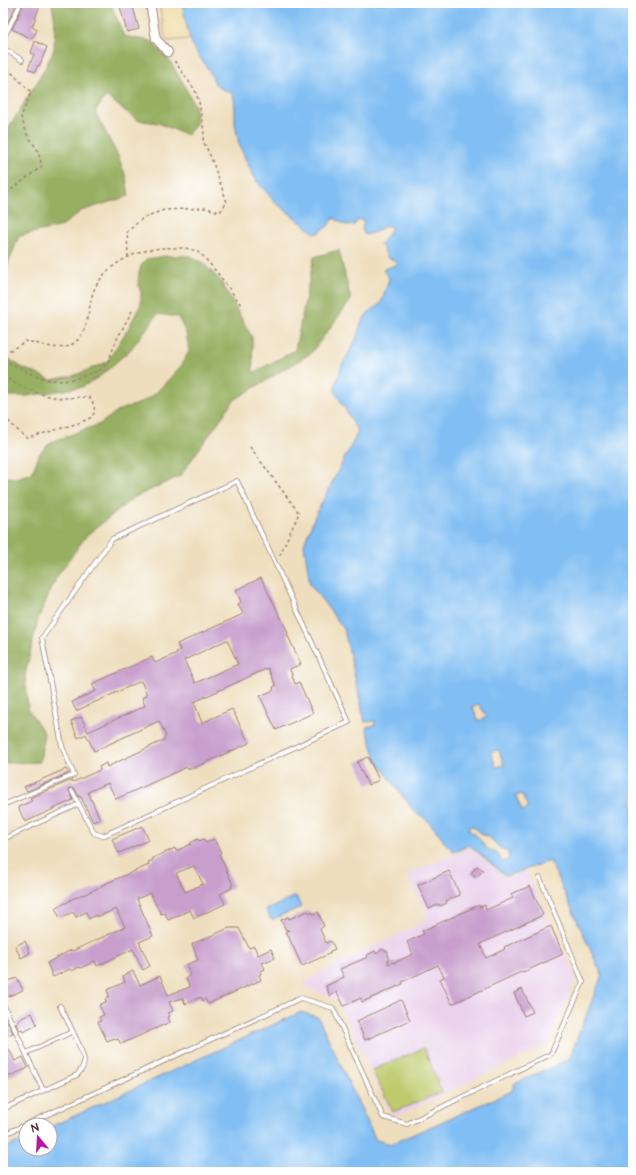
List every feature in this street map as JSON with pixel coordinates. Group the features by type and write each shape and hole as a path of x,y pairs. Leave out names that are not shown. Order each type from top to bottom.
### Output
{"street":[{"path":"150,3 156,39 168,52"}],"lane":[{"path":"3,39 19,7"},
{"path":"3,48 22,60"},
{"path":"3,805 74,775 62,746 42,638 112,539 237,481 349,722 103,836 94,833 72,791"},
{"path":"3,839 79,804"},
{"path":"3,1135 301,998 332,1008 383,1117 407,1124 551,1054 583,982 540,878"},
{"path":"3,1004 43,1090"},
{"path":"3,1109 77,1075 83,1068 83,1056 60,1006"},
{"path":"26,1053 72,1032"}],"path":[{"path":"128,257 127,232 144,217 164,210 206,208 220,212 226,202 210,155 203,141 204,132 197,96 191,84 168,52"},
{"path":"3,64 31,92 22,117 27,134 38,151 42,166 3,196"},
{"path":"3,350 11,350 26,341 54,347 66,347 77,341 89,314 95,290 103,277 120,262 137,252 162,247 183,248 194,250 201,254 241,305"},
{"path":"3,360 49,380 56,381 74,379 100,370 108,362 117,340 132,311"},
{"path":"3,376 37,393 61,398 89,397 92,400 95,411 92,418 28,438 25,437 3,416"},
{"path":"250,447 299,513 275,564"}],"shaded area":[{"path":"469,848 506,878 526,871 576,977 549,1044 397,1116 391,1113 337,1000 305,986 305,983 323,971 422,923 427,913 407,874"}],"green space":[{"path":"52,3 112,3 113,10 124,36 151,41 170,61 195,106 196,124 187,135 158,123 137,120 106,96 95,112 118,156 126,177 129,196 81,211 62,226 19,236 3,277 3,137 42,74 54,49 55,22"},
{"path":"339,250 351,300 311,353 234,400 180,476 133,498 86,536 56,578 38,619 25,675 28,709 44,733 40,762 3,763 3,477 15,478 32,473 40,453 51,442 100,424 119,410 138,404 155,394 182,365 189,351 186,333 178,317 158,314 130,350 99,377 82,387 27,396 3,396 3,355 23,368 51,380 73,376 107,362 128,329 141,304 141,293 138,282 141,266 146,259 166,256 189,256 203,263 220,280 252,337 253,373 295,350 314,257"},
{"path":"424,1048 442,1092 393,1112 372,1070"}],"sand":[{"path":"159,3 182,3 191,39 167,41"}],"water":[{"path":"182,3 633,3 633,1172 3,1172 3,1149 18,1142 18,1157 58,1157 58,1123 301,1012 318,1017 376,1140 391,1144 512,1091 514,1084 569,1059 602,975 550,861 506,876 469,845 457,851 453,851 426,819 413,810 377,761 366,727 375,725 375,721 365,722 344,629 310,584 304,544 315,516 358,432 334,389 342,365 356,340 361,323 368,313 381,303 389,280 388,275 384,272 384,269 396,265 395,261 387,257 384,249 380,245 392,228 387,225 375,232 365,235 362,230 364,221 359,219 354,225 346,225 334,218 328,226 316,234 276,203 258,183 239,144 235,124 234,98 231,92 218,87 198,55 189,36","holes":["479,704 487,717 479,721 472,707","499,750 504,765 496,767 491,752","522,794 528,808 522,811 516,796","471,826 483,835 489,837 500,848 506,850 509,855 508,860 503,862 498,854 486,848 477,836 470,831 468,828"]},
{"path":"296,896 301,907 271,920 266,910"}],"building":[{"path":"3,3 41,3 32,27 37,30 33,38 12,29 22,5 16,5 6,25 3,23"},
{"path":"119,3 132,3 139,29 127,32"},
{"path":"35,41 47,47 35,72 28,69 34,54 31,53"},
{"path":"261,578 288,633 287,634 301,664 290,669 295,684 299,682 313,713 276,730 260,696 274,690 273,687 276,686 268,668 194,702 202,723 232,709 249,743 194,768 189,769 187,767 116,799 108,783 88,792 100,819 93,822 81,797 79,797 75,789 72,788 69,789 69,791 73,800 25,822 18,807 32,801 30,798 72,780 73,782 100,770 99,767 106,763 107,767 164,740 166,736 159,721 94,751 86,734 78,738 71,721 81,717 88,732 145,706 142,698 147,695 141,681 76,711 72,702 96,691 92,684 152,657 155,663 177,653 176,652 180,650 177,644 243,614 238,604 241,602 236,590","holes":["227,640 238,664 195,683 184,660"]},
{"path":"368,757 379,780 368,785 357,762"},
{"path":"66,769 69,773 27,791 24,787"},
{"path":"142,826 149,840 119,853 112,839"},
{"path":"198,839 199,841 204,839 206,843 214,839 233,885 231,886 232,888 220,894 225,904 194,918 190,910 168,920 165,913 161,914 150,893 137,899 153,936 139,942 150,966 143,970 133,949 97,966 95,961 81,968 79,967 72,971 70,969 53,977 47,963 71,950 72,951 125,927 116,909 97,917 96,915 89,919 86,912 76,917 73,912 60,918 55,908 102,885 149,865 148,862 153,860 153,858 175,848 176,851 191,844 190,843","holes":["194,866 203,884 185,892 176,873"]},
{"path":"477,866 483,870 477,877 471,873"},
{"path":"449,871 460,895 446,901 447,903 440,906 439,904 429,909 418,885"},
{"path":"530,886 543,915 480,944 486,958 505,949 504,947 551,926 563,954 452,1004 440,979 444,977 438,965 402,982 403,984 362,1002 361,998 344,1006 337,992 330,996 326,986 344,977 340,969 368,957 367,955 375,951 377,954 382,949 388,952 388,964 394,963 413,954 407,942 424,934 422,931 479,905 480,907 485,905 486,910 513,898 511,894"},
{"path":"308,911 310,913 312,912 313,914 318,912 324,926 320,929 326,943 331,941 335,949 330,951 331,953 302,966 286,931 289,930 286,930 281,920 288,917 289,919"},
{"path":"229,928 239,928 249,948 254,946 258,955 271,949 275,958 262,963 265,969 260,972 261,974 259,975 261,980 208,1004 205,999 203,1001 201,997 185,1004 183,998 169,1002 173,1011 168,1013 170,1016 167,1017 170,1022 121,1044 118,1039 116,1040 115,1038 107,1041 98,1022 101,1021 99,1017 104,1015 99,1005 106,1002 105,999 109,996 107,990 125,982 123,976 133,971 140,985 160,976 168,995 190,987 186,978 191,975 186,965 198,960 192,944"},
{"path":"25,941 30,953 21,958 15,946"},
{"path":"17,978 23,990 7,997 3,988 3,983"},
{"path":"522,989 533,1012 524,1016 514,993"},
{"path":"401,1000 410,1020 365,1040 357,1021"},
{"path":"3,1013 13,1033 3,1037"},
{"path":"32,1013 37,1025 23,1032 22,1029 19,1030 16,1024 20,1019"},
{"path":"3,1037 15,1061 23,1057 28,1068 3,1079"}]}
